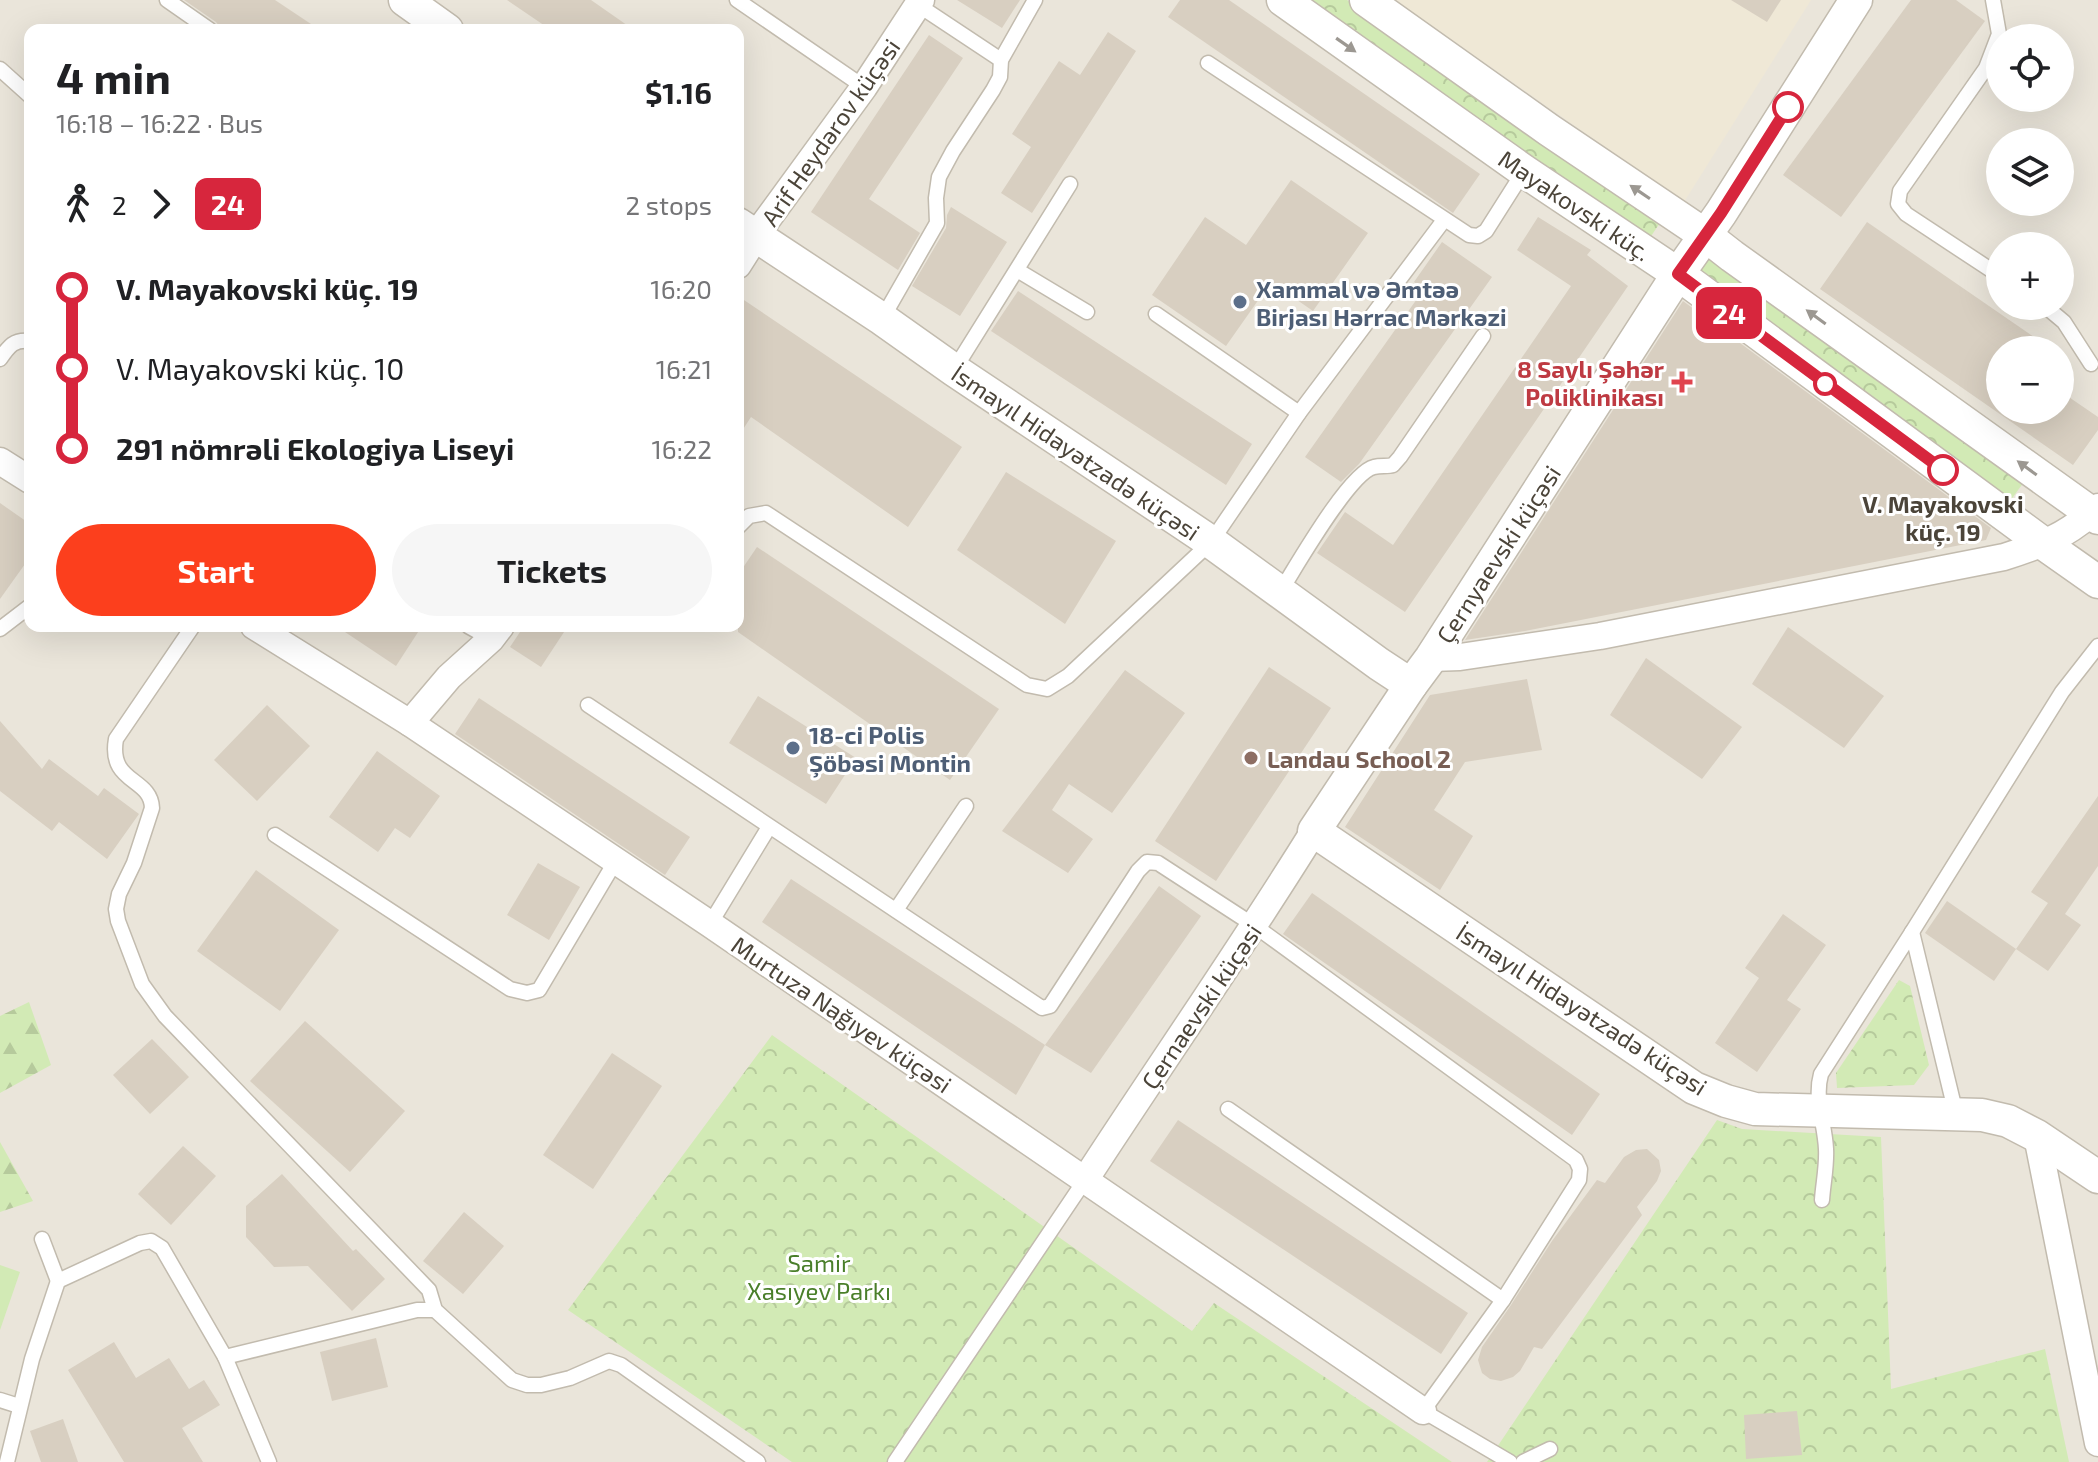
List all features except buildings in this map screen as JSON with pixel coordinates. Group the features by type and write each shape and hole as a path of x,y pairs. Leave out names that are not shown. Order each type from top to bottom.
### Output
{"street":[{"path":"405,0 439,24"},
{"name":"Mayakovski küç.","path":"1283,0 1524,171 1678,274 2098,582"},
{"name":"Mayakovski küç.","path":"1366,0 1549,130 1705,235 2096,513"},
{"name":"Çernyaevski küçəsi","path":"1314,831 1431,658 1856,0"},
{"name":"Arif Heydərov küçəsi","path":"747,230 864,87 920,3"},
{"name":"İsmayıl Hidayətzadə küçəsi","path":"747,230 1211,542 1411,685"},
{"path":"0,461 24,476"},
{"path":"1431,658 1460,657 1600,636 2004,557 2044,544 2096,513"},
{"name":"Murtuza Nağıyev küçəsi","path":"264,632 410,723 710,924 1423,1411"},
{"path":"410,723 482,632"},
{"name":"İsmayıl Hidayətzadə küçəsi","path":"1314,831 1694,1088 1755,1109 1982,1115 2008,1121 2037,1136 2098,1177"},
{"name":"Çernaevski küçəsi","path":"1085,1180 1255,926 1314,831"},
{"path":"2037,1136 2098,1443"}],"lane":[{"path":"167,0 190,24"},
{"path":"737,0 864,87"},
{"path":"882,319 937,223 939,177 993,90 1000,77 1001,60 1035,0"},
{"path":"1986,267 1906,214 1898,204 1900,191 1986,68 1999,34 1993,0"},
{"path":"920,3 1001,60"},
{"path":"1208,63 1469,235 1478,236 1486,231 1524,171"},
{"path":"0,69 24,91"},
{"path":"954,370 1070,184"},
{"path":"744,521 749,516 766,513 1027,685 1047,689 1068,676 1211,542 1299,413 1444,220"},
{"path":"1017,270 1087,312"},
{"path":"1156,314 1299,413"},
{"path":"2062,320 2096,363"},
{"path":"1280,592 1338,501 1366,472 1374,467 1393,465 1483,336"},
{"path":"0,359 12,343 24,340"},
{"path":"0,629 24,611"},
{"path":"189,632 116,739 114,753 118,767 149,795 152,808 116,909 142,984 165,1016 429,1290 435,1310 512,1380 541,1385 570,1378 609,1361 621,1365 758,1462"},
{"path":"1822,1200 1826,1150 1818,1083 1821,1074 2062,692 2098,646"},
{"path":"588,705 1042,1008 1050,1006 1138,871 1147,862 1158,863 1255,926 1576,1160 1580,1169 1579,1180 1503,1300 1423,1411 1510,1462"},
{"path":"896,910 966,806"},
{"path":"710,924 769,827"},
{"path":"275,835 510,989 527,993 539,990 615,862"},
{"path":"1912,932 1956,1114"},
{"path":"1228,1109 1503,1300"},
{"path":"895,1462 1085,1180"},
{"path":"7,1462 32,1359 58,1281 42,1239"},
{"path":"58,1281 140,1243 151,1241 162,1248 225,1357 269,1462"},
{"path":"225,1357 417,1310 435,1310"},
{"path":"0,1400 19,1406"},
{"path":"1523,1462 1550,1449"}],"shaded area":[{"path":"0,0 2098,0 2098,1462 0,1462"},
{"path":"1395,0 1811,0 1684,202"}],"green space":[{"path":"1304,0 1347,0 1660,223 1647,242"},
{"path":"1705,251 2024,482 2010,501 1691,270"},
{"path":"1899,980 1910,986 1929,1065 1914,1085 1837,1088 1836,1073"},
{"path":"29,1002 51,1065 0,1093 0,1016"},
{"name":"Samir Xasıyev Parkı","path":"772,1035 1192,1331 1214,1303 1452,1462 792,1462 568,1310"},
{"path":"1717,1120 1742,1129 1881,1137 1891,1389 2045,1349 2069,1462 1487,1462"},
{"path":"0,1142 33,1201 0,1212"},
{"path":"0,1265 20,1272 0,1330"}],"bus line":[{"name":"24","path":"1788,107 1678,274 1943,470"}],"place":[{"name":"Xammal və Əmtəə Birjası Hərrac Mərkəzi","path":"1240,302"},
{"name":"8 Saylı Şəhər Poliklinikası","path":"1682,382"},
{"name":"V. Mayakovski küç. 19","path":"1943,470"},
{"name":"18-ci Polis Şöbəsi Montin","path":"793,748"},
{"name":"Landau School 2","path":"1251,758"}]}
